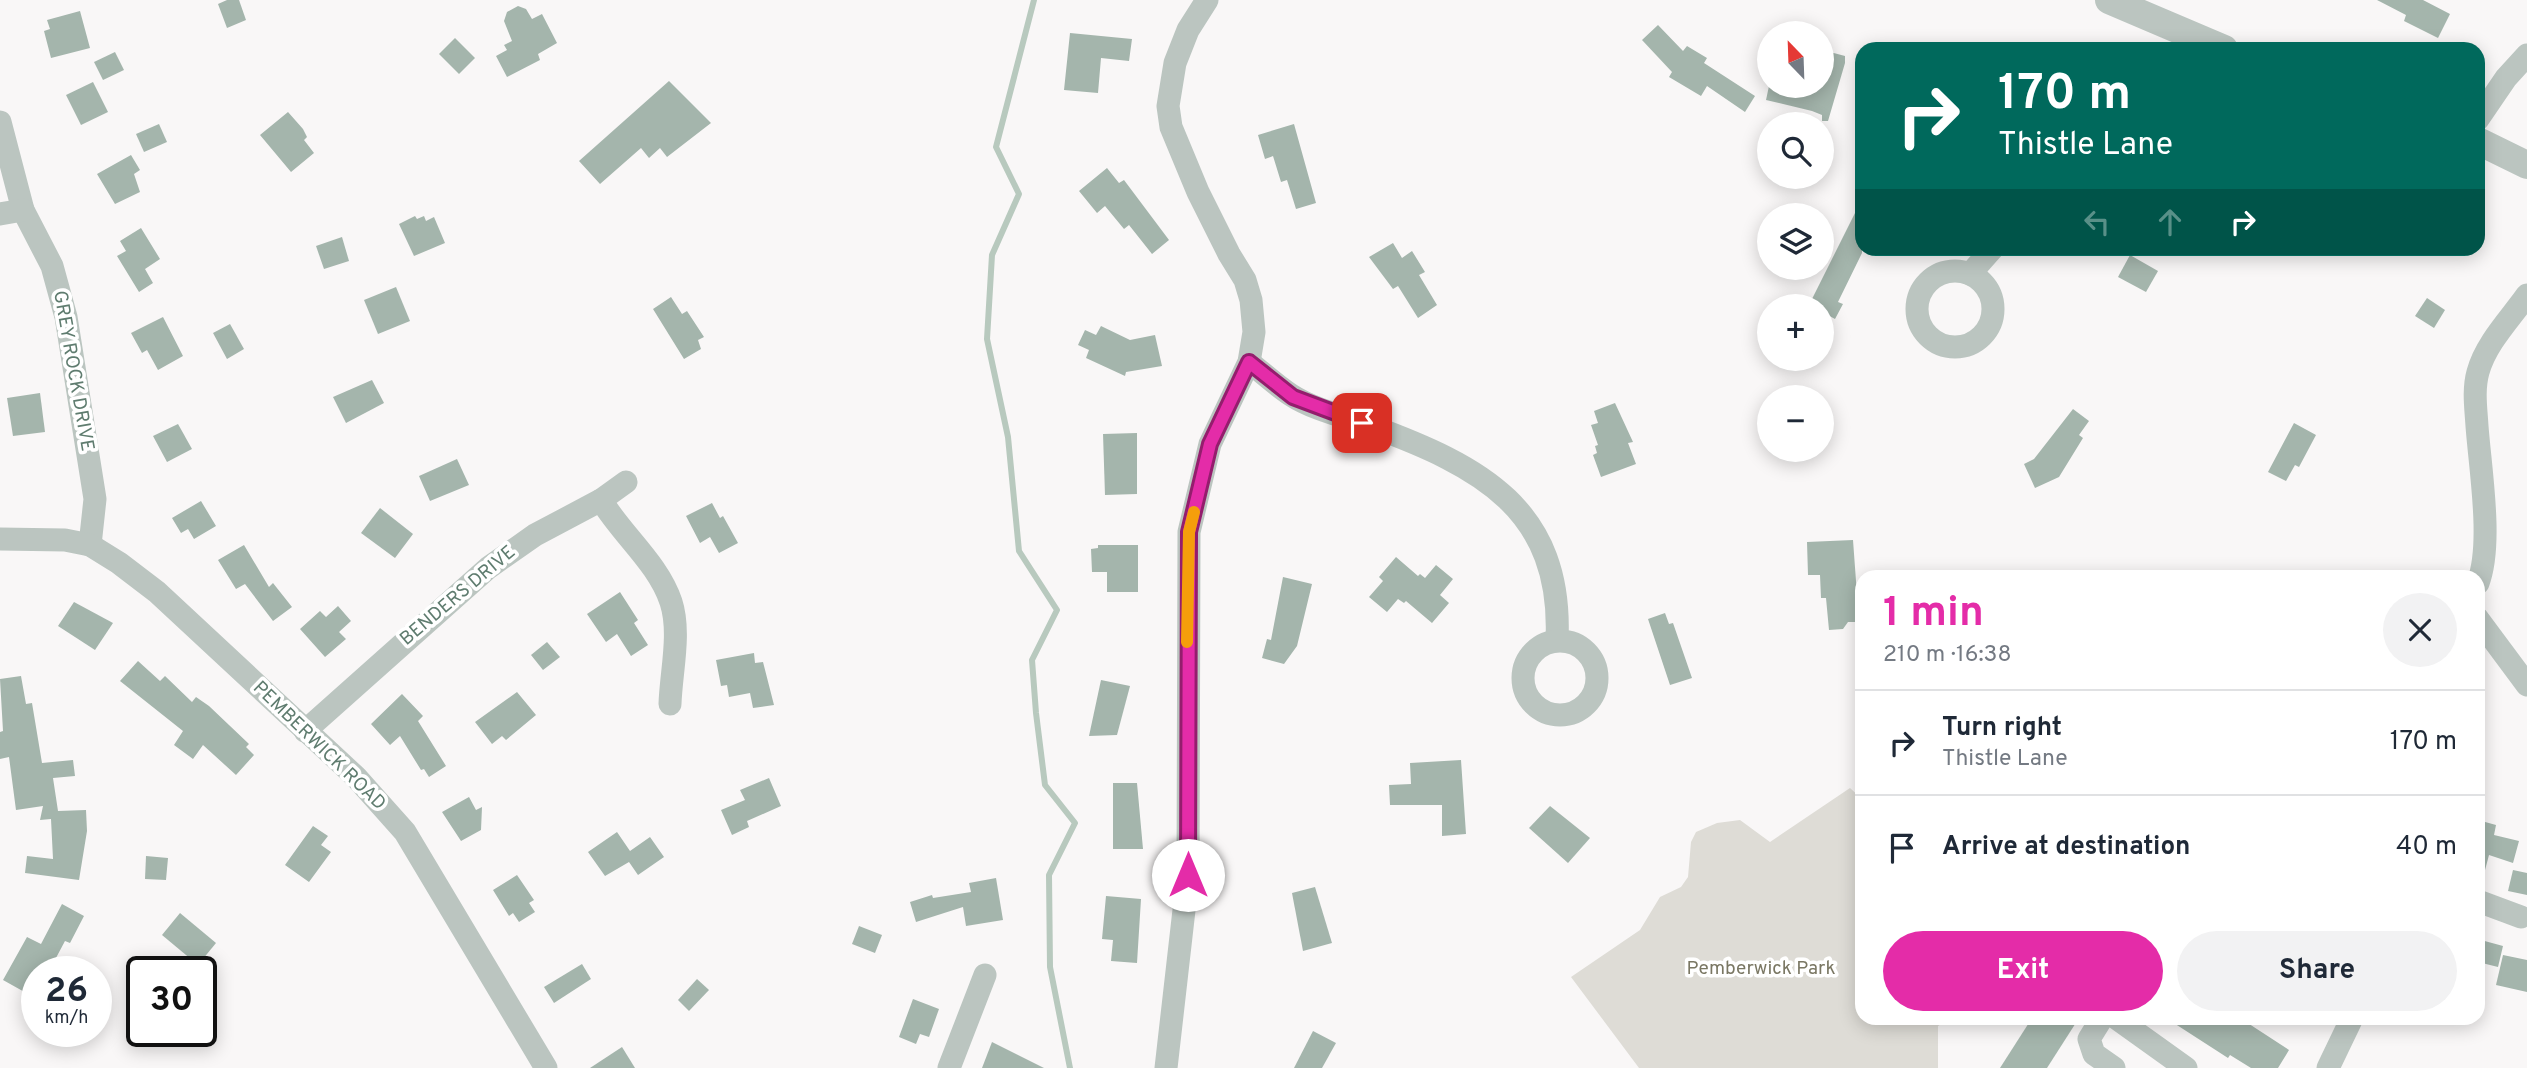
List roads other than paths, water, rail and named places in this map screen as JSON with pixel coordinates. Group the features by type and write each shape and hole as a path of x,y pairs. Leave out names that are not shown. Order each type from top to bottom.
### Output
{"street":[{"path":"1166,1068 1188,875 1189,532 1210,444 1249,362 1254,332 1251,300 1245,279 1229,254 1198,192 1171,127 1168,106 1175,63 1188,30 1207,0"},
{"path":"2109,0 2208,42"},
{"path":"2485,108 2505,78 2527,55"},
{"name":"GREY ROCK DRIVE","path":"0,122 23,210 52,266 66,317 95,499 90,545"},
{"path":"2485,144 2527,165"},
{"path":"0,214 23,210"},
{"path":"1970,274 1986,256"},
{"path":"2479,570 2484,511 2475,395 2478,372 2496,337 2527,295"},
{"path":"1249,362 1293,397 1402,437 1466,466 1493,484 1532,528 1548,559 1559,608 1557,640"},
{"name":"BENDERS DRIVE","path":"305,731 488,568 535,534 601,500 626,482"},
{"path":"601,500 613,521 657,573 671,602 674,624 670,704"},
{"name":"PEMBERWICK ROAD","path":"0,539 65,540 90,545 119,563 157,592 356,777 405,832 546,1068"},
{"path":"2485,628 2527,685"},
{"path":"2485,903 2521,916"},
{"path":"949,1068 985,975"},
{"path":"2098,1025 2089,1039 2094,1054 2115,1068"},
{"path":"2126,1025 2186,1068"},
{"path":"2328,1068 2349,1025"}],"waterway":[{"path":"1034,0 996,147 1019,194 992,255 987,339 1008,437 1019,551 1057,610 1032,660 1045,785 1075,823 1049,875 1050,967 1070,1068"}],"park label":[{"name":"Pemberwick Park","path":"1761,969"}]}
